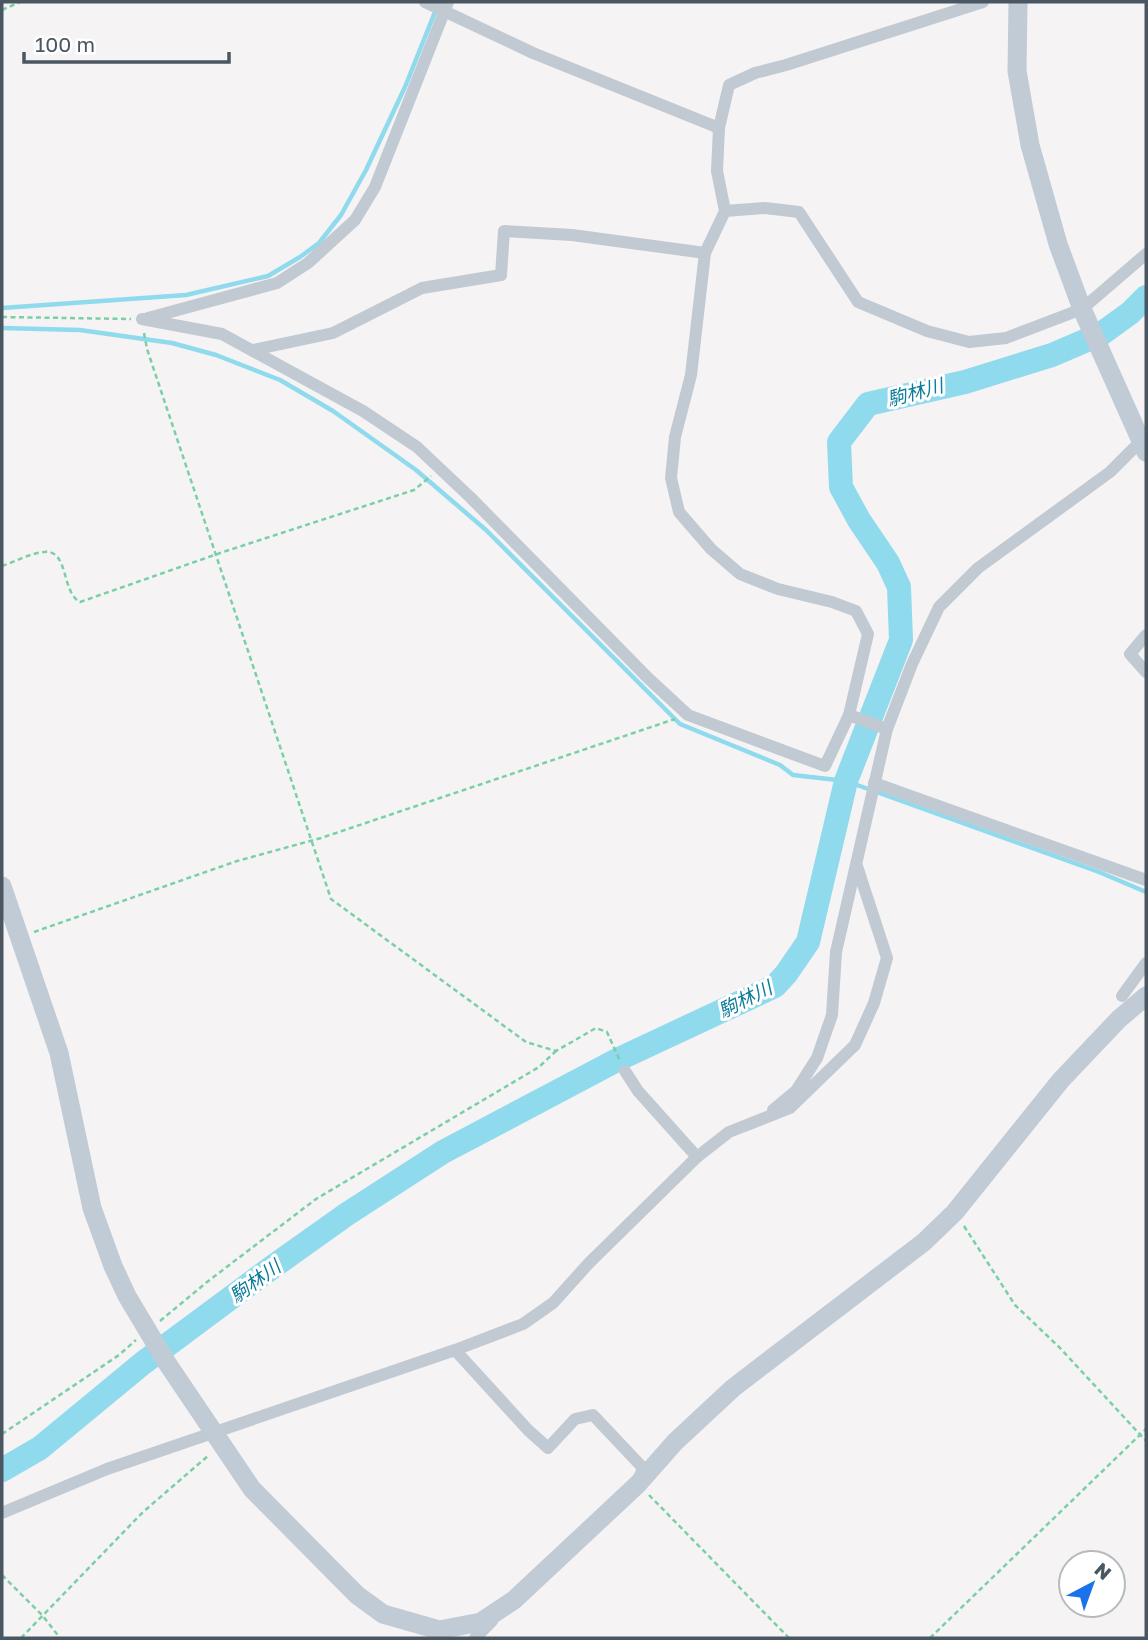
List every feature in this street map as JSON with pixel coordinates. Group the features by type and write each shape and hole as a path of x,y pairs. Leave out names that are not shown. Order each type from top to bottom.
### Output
{"street":[{"path":"425,2 445,7 533,53 719,128"},
{"path":"142,319 222,334 353,405 417,447 688,715 825,766 849,715 869,634 856,611 832,602 778,589 740,574 711,549 679,513 671,478 675,437 691,375 705,253 725,211 717,172 719,128 729,85 755,73 983,2"},
{"path":"761,1119 796,1091 817,1058 832,1015 836,952 887,729 912,664 939,607 978,568 1144,444 1084,314 1058,244 1030,145 1017,71 1018,2"},
{"path":"142,319 277,284 308,263 355,220 375,187 445,7"},
{"path":"725,211 765,208 799,212 858,302 937,334 968,342 1006,338 1084,314 1146,254"},
{"path":"253,350 333,333 422,288 501,275 504,231 572,235 705,253"},
{"path":"1146,635 1130,654 1146,671"},
{"path":"849,715 887,729"},
{"path":"874,783 1146,880"},
{"path":"2,1513 107,1469 216,1437 455,1350 523,1324 553,1303 697,1157 729,1132 790,1108 855,1045 874,1003 887,958 857,866"},
{"path":"2,886 60,1053 92,1208 101,1237 127,1296 167,1363 252,1489 357,1595 383,1614 439,1634 481,1622 514,1600"},
{"path":"1122,996 1146,963"},
{"path":"475,1638 638,1484 675,1442 733,1388 924,1241 955,1212 1061,1080 1119,1018 1146,996"},
{"path":"625,1071 638,1091 697,1157"},
{"path":"455,1350 528,1430 548,1448 575,1419 593,1415 643,1468 638,1484"}],"path":[{"path":"2,10 20,2"},
{"path":"2,317 142,319 147,349 331,899 526,1042 556,1051"},
{"path":"2,566 45,552 54,552 59,558 71,594 80,601 414,490 432,474"},
{"path":"18,938 237,861 312,841 623,739 688,715"},
{"path":"2,1434 119,1355 316,1199 539,1067 556,1051 596,1028 607,1032 625,1071"},
{"path":"955,1212 1015,1305 1060,1348 1146,1441"},
{"path":"930,1638 1146,1429"},
{"path":"22,1638 216,1437"},
{"path":"638,1484 789,1638"},
{"path":"2,1575 43,1616 60,1638"}],"waterway":[{"path":"2,308 186,295 268,276 300,257 319,243 341,215 366,170 405,87 439,2"},
{"name":"駒林川","path":"2,1470 40,1448 143,1363 267,1271 347,1214 443,1152 619,1059 775,986 808,942 846,781 901,640 899,587 888,563 841,487 839,442 868,404 965,382 1052,355 1101,334 1130,313 1146,297"},
{"path":"2,328 80,330 172,343 216,355 280,380 333,411 416,470 486,530 680,724 780,765 793,775 846,781 1099,872 1146,892"}]}
